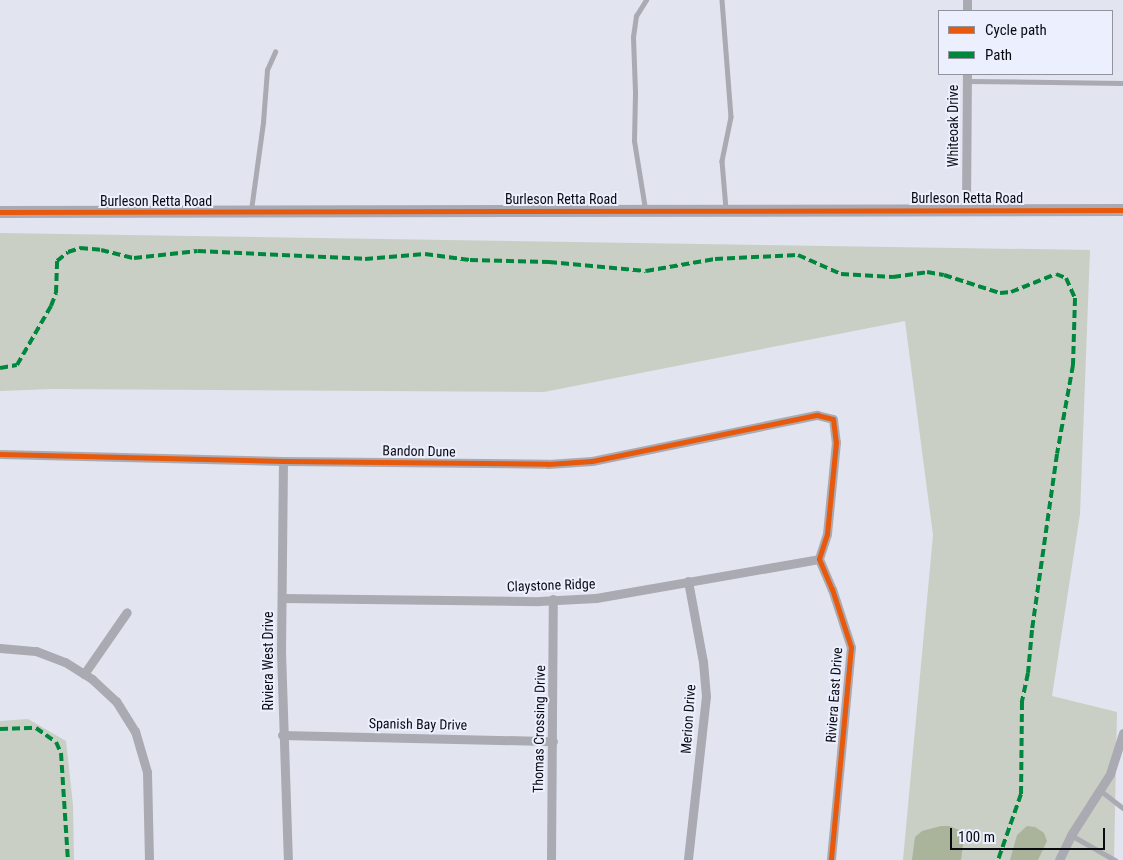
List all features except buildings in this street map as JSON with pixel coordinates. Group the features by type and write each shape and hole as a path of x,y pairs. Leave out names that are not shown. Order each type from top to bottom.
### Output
{"street":[{"name":"Whiteoak Drive","path":"966,209 967,78"},
{"name":"Burleson Retta Road","path":"0,212 726,209 1123,210"},
{"name":"Bandon Dune","path":"0,454 282,461 548,464 592,461 817,415 833,419 836,442 827,534 819,559"},
{"name":"Riviera West Drive","path":"282,461 282,735 288,860"},
{"name":"Claystone Ridge","path":"282,598 540,601 554,598 604,596 819,559"},
{"name":"Riviera East Drive","path":"819,559 851,647 831,860"},
{"name":"Merion Drive","path":"688,582 703,662 706,696 688,860"},
{"name":"Thomas Crossing Drive","path":"551,860 554,598"},
{"path":"84,674 127,612"},
{"path":"0,648 36,651 65,662 84,674 116,701 135,730 147,772 149,860"},
{"name":"Spanish Bay Drive","path":"282,735 553,741"},
{"path":"1059,860 1071,835 1110,774 1123,736"}],"lane":[{"path":"645,210 634,141 633,37 636,16 646,0"},
{"path":"722,0 731,117 722,161 726,209"},
{"path":"251,212 263,122 267,70 275,52"},
{"path":"967,78 1123,83"},
{"path":"1100,790 1123,808"},
{"path":"1071,835 1116,860"}],"shaded area":[{"path":"0,233 1090,250 1080,514 1052,696 1117,712 1114,860 903,860 933,535 905,321 544,392 52,389 0,391"},
{"path":"28,719 66,741 73,805 74,860 0,860 0,721"},
{"path":"949,826 959,830 964,838 961,860 912,860 915,837 922,831"},
{"path":"1027,826 1035,827 1044,833 1047,841 1038,860 1010,860 1017,835"}],"marked path":[{"path":"0,368 17,365 51,306 56,293 57,261 68,252 80,248 101,250 134,258 198,251 365,259 425,254 470,260 549,262 646,271 715,259 798,255 841,274 893,277 927,272 944,275 1000,293 1011,292 1056,274 1066,278 1075,298 1073,365 1057,454 1032,630 1028,673 1022,702 1021,794 998,860"},
{"path":"0,729 36,728 56,742 61,753 68,860"}],"cycle path":[{"path":"0,212 1123,210"},
{"path":"0,454 283,461 548,464 592,461 817,415 833,419 836,442 827,534 819,559 832,589 851,647 831,860"}]}
